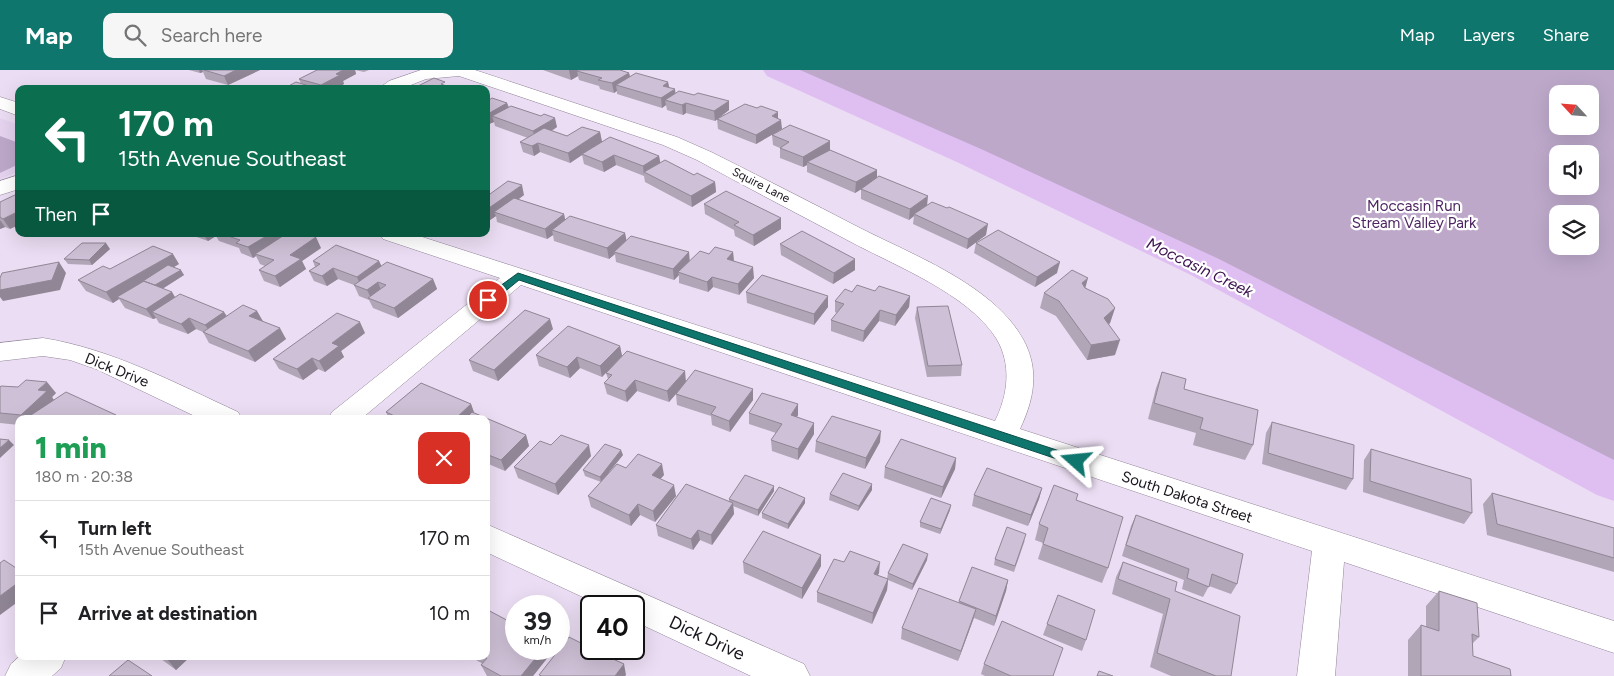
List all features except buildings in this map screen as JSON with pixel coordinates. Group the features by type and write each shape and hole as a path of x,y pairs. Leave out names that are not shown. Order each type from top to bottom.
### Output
{"street":[{"name":"Squire Lane","path":"396,85 422,74 450,70 461,71 660,138 704,156 971,296 991,313 1004,329 1014,348 1020,369 1020,390 1014,410 1002,437"},
{"path":"0,103 15,109"},
{"path":"0,189 15,183"},
{"name":"South Dakota Street","path":"400,237 1002,437 1614,637"},
{"path":"347,415 518,276"},
{"name":"Dick Drive","path":"0,352 43,347 74,352 106,363 219,415"},
{"name":"Dick Drive","path":"490,539 791,676"},
{"path":"1316,676 1329,544"},
{"path":"24,676 43,660"}],"shaded area":[{"path":"0,118 15,124 15,173 0,179"}],"green space":[{"name":"Moccasin Run Stream Valley Park","path":"777,70 1614,70 1614,482 1205,267 970,156"},
{"path":"0,136 15,142 15,166 0,173"}],"waterway":[{"name":"Moccasin Creek","path":"777,70 970,156 1205,267 1614,482"}],"route":[{"path":"488,300 518,276 1076,461"}]}
